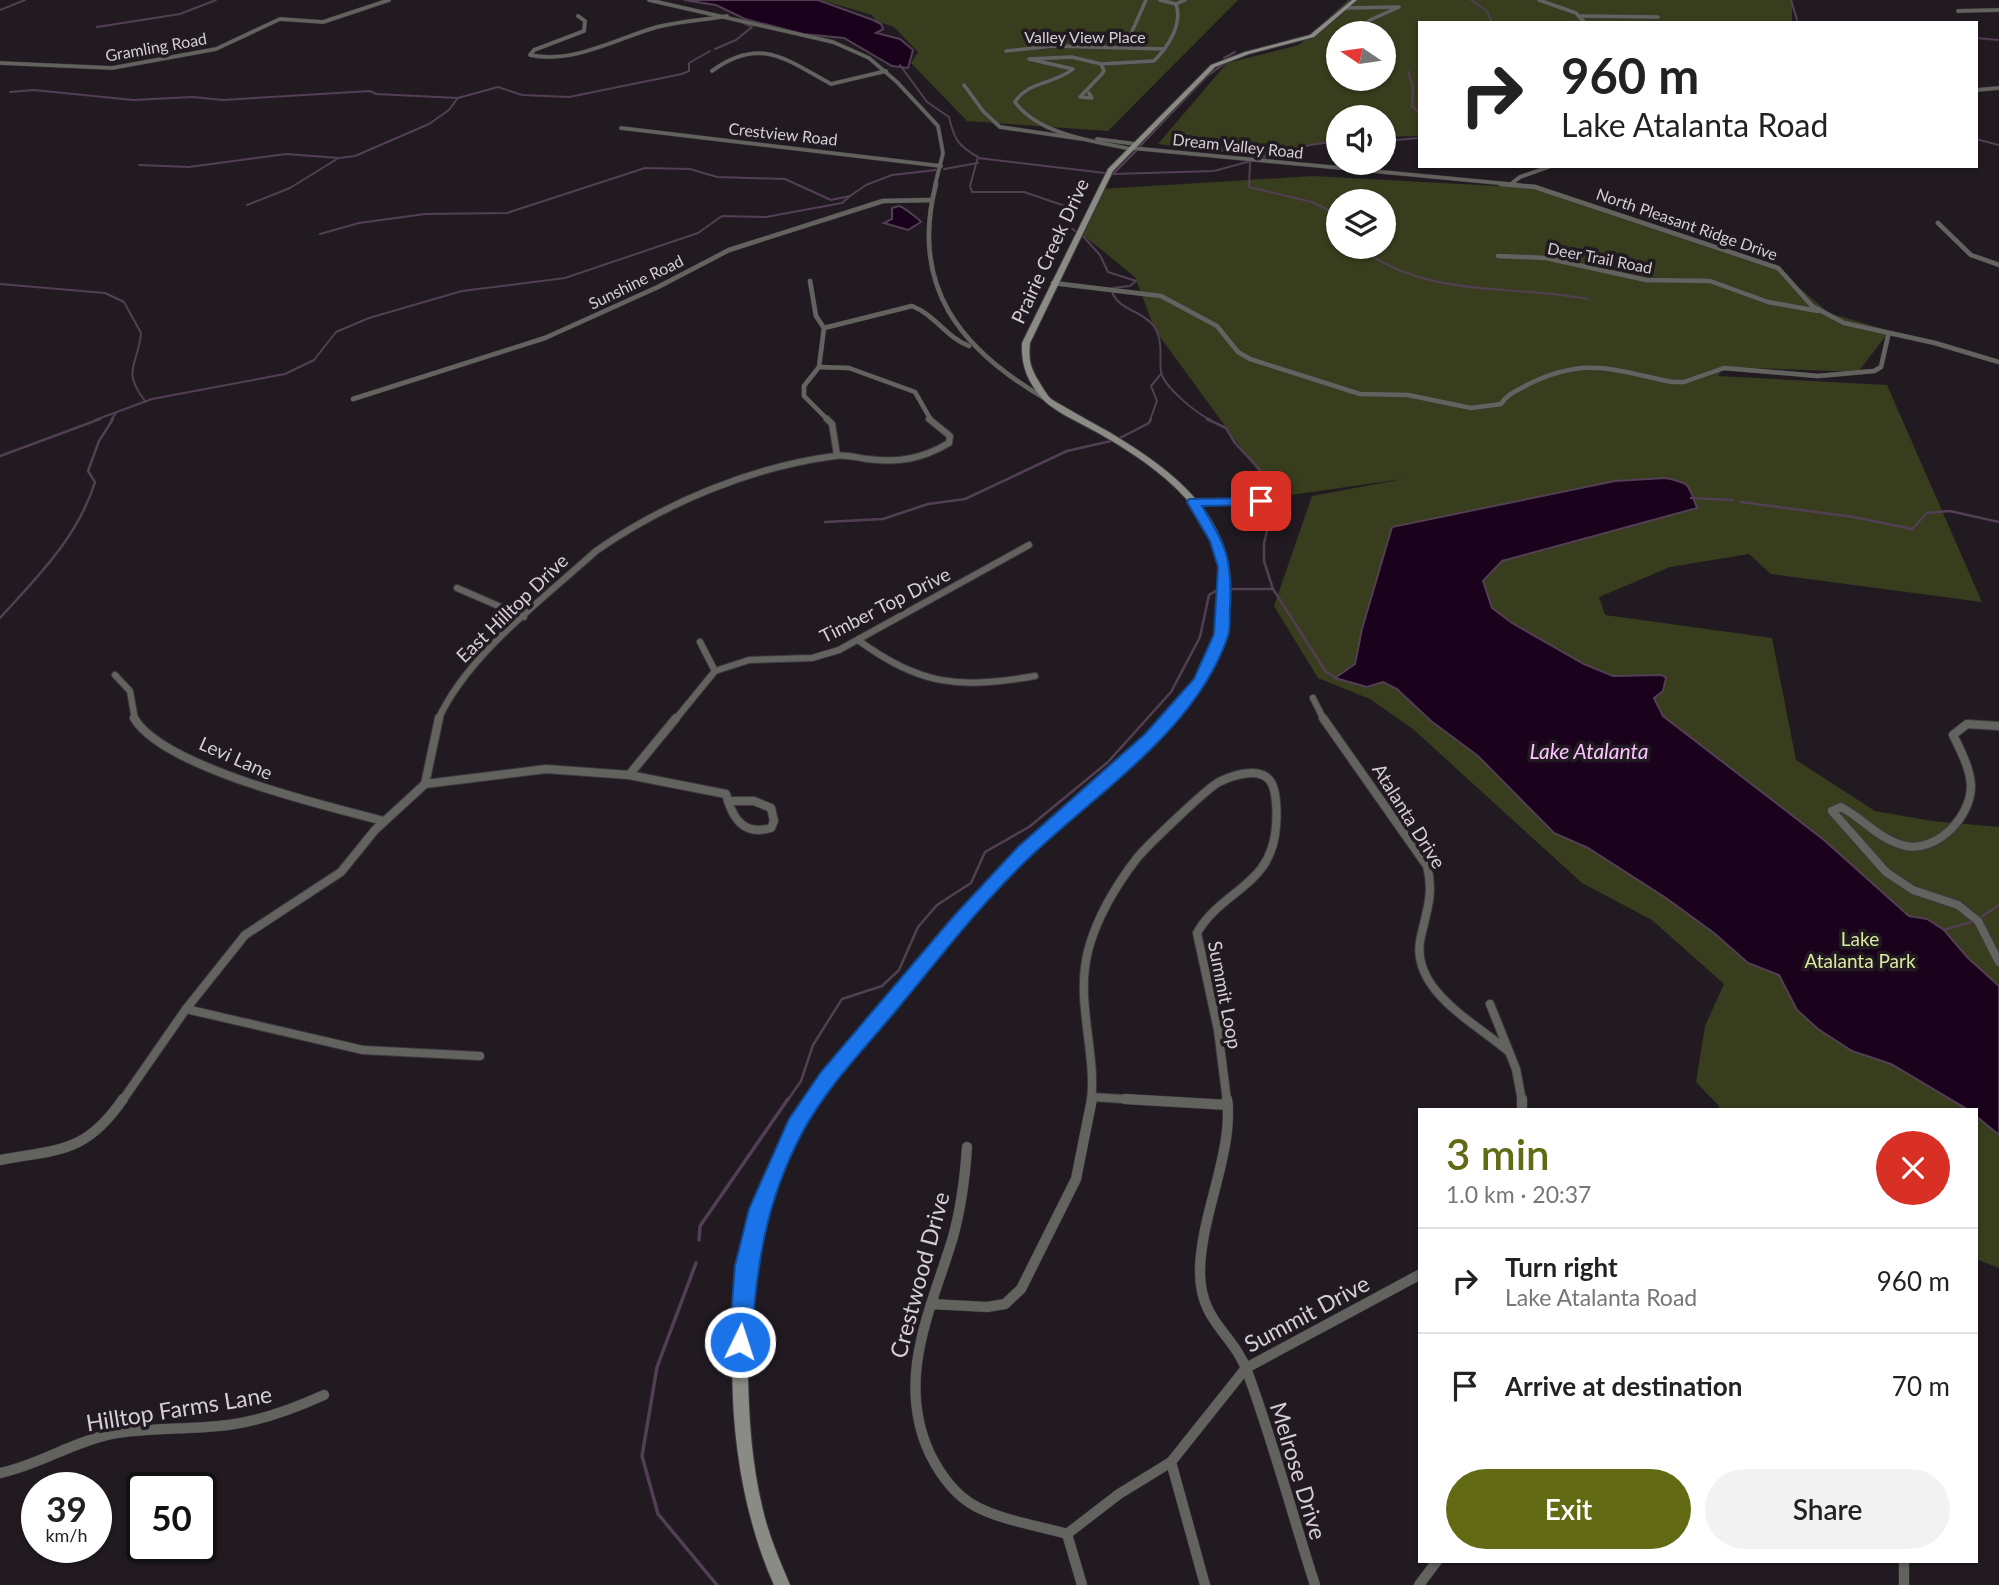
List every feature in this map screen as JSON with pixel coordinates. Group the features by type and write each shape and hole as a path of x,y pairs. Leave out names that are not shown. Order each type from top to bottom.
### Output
{"main road":[{"path":"1346,8 1354,0"},
{"name":"Prairie Creek Drive","path":"1045,399 1036,387 1025,359 1032,326 1101,184 1133,147 1213,66 1247,53 1301,41 1320,31 1346,8"},
{"path":"782,1585 753,1503 741,1426 740,1342 746,1266 768,1183 796,1125 827,1078 891,1001 1024,852 1151,738 1200,682 1222,634 1225,567 1217,541 1194,502 1141,454 1045,399"}],"street":[{"name":"Gramling Road","path":"0,63 112,68 216,49 280,19 324,22 388,0"},
{"path":"649,0 728,16 844,45 886,71 939,126 943,142 941,166 932,200 933,261 942,302 951,324 970,346 1005,374 1045,399"},
{"path":"1125,47 1146,0"},
{"path":"1160,0 1176,4 1185,0"},
{"path":"1539,0 1581,16 1658,17"},
{"path":"1093,139 1036,121 1017,109 1017,96 1073,69 1029,59 1072,57 1101,64 1154,61 1174,33 1179,10 1176,4"},
{"path":"1346,8 1399,7 1369,21"},
{"path":"1958,11 1999,10"},
{"path":"579,16 585,21 584,32 534,50 530,55 544,57 588,51 657,27 728,16"},
{"path":"1581,16 1584,21"},
{"name":"Valley View Place","path":"1006,51 1052,46 1165,49"},
{"path":"712,71 741,57 775,55 791,60 831,84 886,71"},
{"path":"1101,64 1104,71"},
{"path":"1089,93 1112,64"},
{"path":"964,85 983,111 1000,127 1093,139"},
{"path":"1978,90 1999,88"},
{"name":"Crestview Road","path":"621,128 941,166"},
{"name":"Dream Valley Road","path":"1093,139 1133,147 1263,162 1510,184"},
{"path":"1510,184 1520,177 1545,168"},
{"name":"North Pleasant Ridge Drive","path":"1510,184 1553,191 1778,268 1787,275 1801,298 1852,328 1934,343 1999,362"},
{"name":"Sunshine Road","path":"353,399 439,374 564,331 729,250 883,201 932,200"},
{"path":"1938,223 1971,255 1999,265"},
{"name":"Deer Trail Road","path":"1498,256 1546,258 1646,280 1710,281 1768,302 1819,311"},
{"path":"810,281 816,316 824,328 819,367 804,386 804,396 832,424 837,455 866,460 909,460 943,450 949,443 950,436 928,418 922,401 915,393 849,368 819,367"},
{"path":"1053,283 1161,296 1216,326 1238,352 1250,359 1350,392 1408,395 1471,408 1501,404 1505,397 1546,376 1588,365 1672,382 1684,382 1724,368 1818,376 1874,371 1881,367 1888,336"},
{"path":"824,328 912,306 921,308 954,342 970,346"},
{"name":"East Hilltop Drive","path":"425,784 436,724 449,697 469,668 596,551 647,521 720,485 837,455"},
{"path":"1194,502 1261,501"},
{"name":"Timber Top Drive","path":"715,671 749,660 812,658 858,640 1029,545"},
{"path":"457,588 524,617"},
{"path":"858,640 884,661 936,682 986,685 1035,676"},
{"path":"629,775 715,671 700,642"},
{"name":"Levi Lane","path":"115,675 130,691 133,717 139,726 162,743 224,774 272,791 384,821"},
{"name":"Atalanta Drive","path":"1313,698 1320,714 1427,866 1433,883 1432,904 1419,941 1423,971 1442,1000 1508,1051"},
{"path":"1999,726 1962,725 1955,729 1953,735 1969,766 1971,800 1964,816 1930,845 1913,847 1892,841 1847,810 1841,807 1832,811 1886,872 1913,890 1958,905 1978,921 1999,962"},
{"path":"0,1160 75,1147 89,1140 105,1125 186,1010 245,935 341,872 384,821 425,784 546,769 629,775 726,794 727,801 730,815 745,829 764,831 771,828 774,821 771,808 754,801 727,801"},
{"name":"Summit Loop","path":"931,1304 987,1307 1004,1304 1021,1289 1076,1179 1092,1097 1083,1006 1088,951 1097,922 1138,857 1163,831 1217,783 1246,772 1257,772 1272,784 1277,817 1275,845 1262,871 1244,889 1206,916 1197,933 1215,1019 1228,1105 1226,1135 1206,1217 1200,1272 1203,1298 1213,1322 1246,1368"},
{"path":"1490,1004 1508,1051 1519,1069 1522,1108"},
{"path":"186,1010 363,1050 480,1056"},
{"path":"1092,1097 1228,1105"},
{"name":"Crestwood Drive","path":"967,1147 964,1191 919,1337 913,1371 915,1416 929,1454 944,1479 978,1507 1067,1534"},
{"name":"Summit Drive","path":"1171,1462 1246,1368 1418,1276"},
{"name":"Melrose Drive","path":"1246,1368 1315,1585"},
{"name":"Hilltop Farms Lane","path":"0,1474 22,1470 93,1438 131,1432 229,1425 281,1414 324,1395"},
{"path":"1082,1585 1067,1534 1119,1494 1171,1462 1205,1585"},
{"path":"1419,1585 1436,1563"},
{"path":"1903,1563 1904,1585"}],"green space":[{"path":"821,0 1238,0 1108,131 967,121 911,63 918,52 894,27 876,21 872,15"},
{"path":"1348,0 1792,0 1792,21 1418,21 1418,136 1396,137 1396,105 1326,105 1326,142 1264,157 1158,144 1227,63 1299,45"},
{"name":"Lake Atalanta Park","path":"1313,176 1535,188 1776,268 1829,313 1887,330 1885,337 1858,372 1724,367 1718,376 1887,385 1982,602 1771,574 1749,554 1670,567 1599,597 1605,615 1772,638 1796,760 1875,811 1932,821 1999,827 1999,1268 1978,1260 1978,1108 1718,1108 1696,1082 1705,1026 1724,984 1652,920 1582,883 1413,729 1370,699 1318,678 1274,606 1312,496 1403,479 1277,497 1155,330 1135,277 1083,235 1102,189"}],"water":[{"path":"684,0 818,0 881,24 883,29 876,33 900,39 913,50 908,68 892,66 844,38 803,34 745,19 716,5"},
{"path":"899,206 921,222 908,230 884,223 892,219 892,208"},
{"name":"Lake Atalanta","path":"1665,478 1680,481 1687,486 1697,508 1502,561 1483,581 1492,608 1512,623 1584,664 1613,676 1662,675 1666,678 1663,691 1654,698 1663,716 1824,840 1909,916 1927,919 1944,930 1967,957 1999,986 1999,1135 1978,1118 1978,1108 1965,1108 1891,1064 1852,1051 1818,1029 1797,1010 1779,975 1748,963 1714,933 1666,898 1588,848 1554,833 1478,756 1431,721 1397,689 1383,682 1367,687 1335,678 1355,664 1362,629 1392,527 1615,481"}],"waterway":[{"path":"0,10 25,0"},
{"path":"97,27 180,14 216,0"},
{"path":"1471,0 1487,11 1491,21"},
{"path":"1791,0 1797,21"},
{"path":"715,49 736,40 752,27 741,22"},
{"path":"1978,38 1999,40"},
{"path":"10,92 34,90 133,100 193,97 223,100 370,91 376,94 458,98 498,87 522,95 569,97 682,74 689,71 689,63 710,51"},
{"path":"1224,58 1235,52"},
{"path":"1139,147 1206,77 1224,64"},
{"path":"900,65 927,102 949,117 961,145 978,157 976,163"},
{"path":"1408,71 1413,87 1412,106 1418,112"},
{"path":"139,165 189,167 286,154 339,158 355,156 429,124 449,110 457,99"},
{"path":"1396,140 1418,138"},
{"path":"1978,140 1999,145"},
{"path":"1137,150 1113,174 1214,171 1326,143"},
{"path":"978,158 1105,173"},
{"path":"247,205 290,188 337,159"},
{"path":"944,169 976,163"},
{"path":"976,163 970,186 972,192 1024,192 1068,207 1070,227 1075,231"},
{"path":"1250,163 1249,187 1312,202 1326,209"},
{"path":"320,234 359,223 425,214 507,213 645,168 690,169 717,177 785,179 831,200 850,196"},
{"path":"850,196 866,185 892,175 936,170"},
{"path":"95,420 152,399 285,374 314,360 336,332 369,318 462,291 565,278 698,233 722,216 766,217 842,203 850,196"},
{"path":"1082,235 1100,255 1108,272 1136,281 1130,286 1113,288"},
{"path":"1377,259 1412,275 1440,282 1588,299"},
{"path":"0,284 105,293 124,302 141,333 132,375 145,401"},
{"path":"1112,292 1120,303 1153,325 1160,342 1161,372 1168,385 1190,406 1211,420"},
{"path":"1150,420 1157,401 1151,386 1161,374"},
{"path":"111,420 116,413"},
{"path":"0,456 100,419"},
{"path":"0,618 55,555 78,521 95,482 88,471 99,441 113,419"},
{"path":"1120,438 1149,423 1151,419"},
{"path":"1207,419 1226,428 1235,443 1273,484 1276,496 1264,543 1264,561 1273,589"},
{"path":"825,522 883,519 928,504 965,499 1067,451 1111,441"},
{"path":"1691,498 1733,500"},
{"path":"1741,502 1854,517 1912,529 1927,513 1950,511 1999,522"},
{"path":"787,1101 801,1081 813,1045 842,999 882,986 899,970 918,927 937,905 971,883 985,852 1029,827 1108,762 1171,692 1200,637 1209,595 1219,589"},
{"path":"1231,589 1273,589"},
{"path":"1273,589 1326,672 1337,678"},
{"path":"1981,917 1999,905"},
{"path":"1944,930 1971,922"},
{"path":"699,1240 700,1226 788,1099"},
{"path":"696,1263 657,1367 642,1456 658,1514 717,1585"}],"route":[{"path":"740,1342 746,1266 759,1209 768,1183 796,1125 827,1078 959,923 1024,852 1151,738 1200,682 1212,661 1222,634 1225,567 1217,541 1194,502 1261,501"}]}
